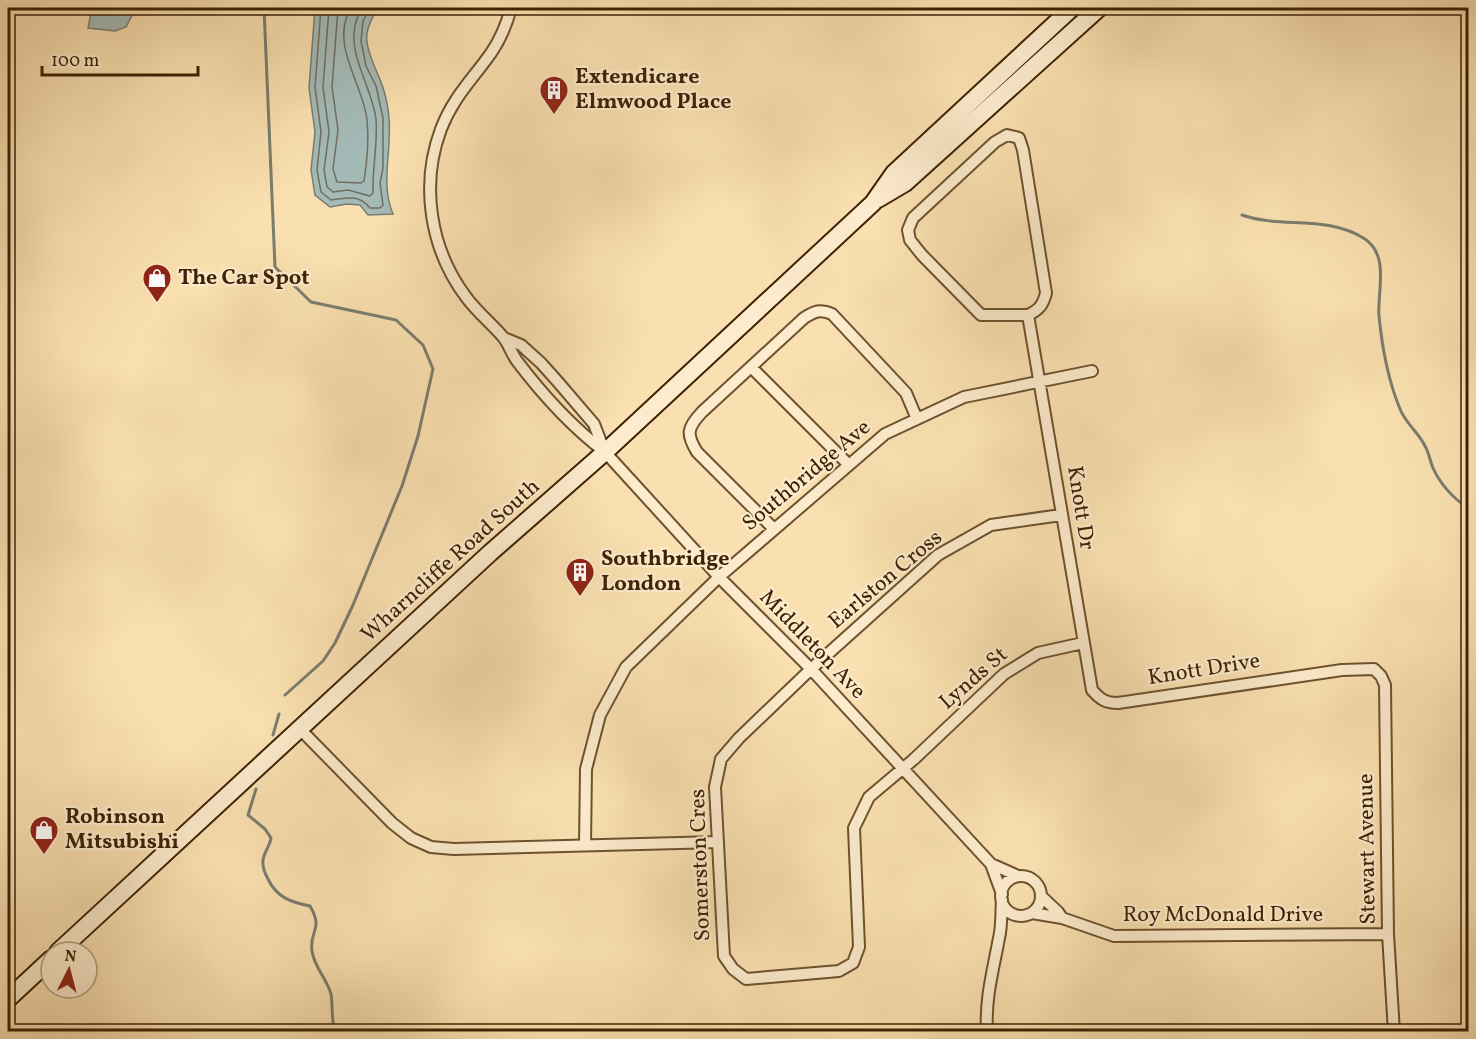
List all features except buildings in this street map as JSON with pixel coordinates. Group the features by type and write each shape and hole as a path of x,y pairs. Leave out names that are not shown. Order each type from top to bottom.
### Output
{"main road":[{"name":"Wharncliffe Road South","path":"71,940 490,553 605,452 873,202 894,173 1071,8"},
{"name":"Wharncliffe Road South","path":"873,202 905,183 1099,8"},
{"path":"8,999 39,970"}],"street":[{"path":"511,8 496,44 458,94 445,118 435,150 430,184 434,225 446,264 467,298 504,339 530,377 583,436 605,452"},
{"path":"1007,135 1019,138 1023,150 1046,293 1044,303 1028,315 981,315 922,255 910,240 908,230 913,218 994,142 1007,135"},
{"path":"774,529 697,452 690,440 689,431 693,421 804,318 814,311 823,310 832,314 906,393 917,418"},
{"name":"Knott Dr","path":"1028,315 1083,643"},
{"path":"504,339 520,345 558,382 594,424 605,452"},
{"path":"751,367 849,465"},
{"name":"Southbridge Ave","path":"585,845 586,769 600,716 626,667 719,577 885,434 964,397 1092,370"},
{"name":"Middleton Ave","path":"605,452 719,577 812,669 991,864"},
{"name":"Earlston Cross","path":"812,669 938,555 991,525 1061,515"},
{"name":"Knott Drive","path":"1083,643 1092,690 1107,703 1305,674 1374,669"},
{"name":"Lynds St","path":"904,769 1004,674 1038,653 1083,643"},
{"name":"Somerston Cres","path":"812,669 739,738 721,759 715,787 717,842 724,956 733,969 746,979 839,971 853,963 859,947 854,828 869,797 904,769"},
{"name":"Stewart Avenue","path":"1374,669 1382,676 1385,685 1388,934 1394,1032"},
{"path":"300,729 392,823 411,838 431,847 454,849 717,842"},
{"path":"991,864 1018,876 1025,876 1036,883 1041,896 1062,918"},
{"path":"991,864 1008,911 1020,916"},
{"path":"987,1032 989,982 1000,928 1004,886 1018,876"},
{"path":"1000,928 1032,912 1039,905 1041,896"},
{"name":"Roy McDonald Drive","path":"1032,912 1062,918 1114,936 1388,934"}],"water":[{"path":"92,8 136,8 126,27 115,31 88,28"},
{"path":"315,8 376,8 368,28 367,42 388,109 387,191 393,214 368,215 360,205 347,204 330,207 315,195 311,170 315,132 309,88"}],"waterway":[{"path":"264,8 275,267 311,302 396,320 423,345 433,369 418,436 402,486 353,605 335,643 323,661 285,695"},
{"path":"1242,215 1272,221 1335,227 1350,231 1373,246 1381,275 1379,316 1382,340 1396,398 1409,424 1428,451 1439,480 1468,508"},
{"path":"273,735 279,714"},
{"path":"256,789 248,815 265,829 271,838 263,859 264,871 280,895 291,901 310,906 314,914 316,925 312,938 312,951 331,994 335,1032"},
{"path":"390,1032 393,1027 400,1032"}],"place":[{"name":"Extendicare Elmwood Place","path":"554,116"},
{"name":"The Car Spot","path":"157,304"},
{"name":"Southbridge London","path":"580,598"},
{"name":"Robinson Mitsubishi","path":"44,856"}]}
